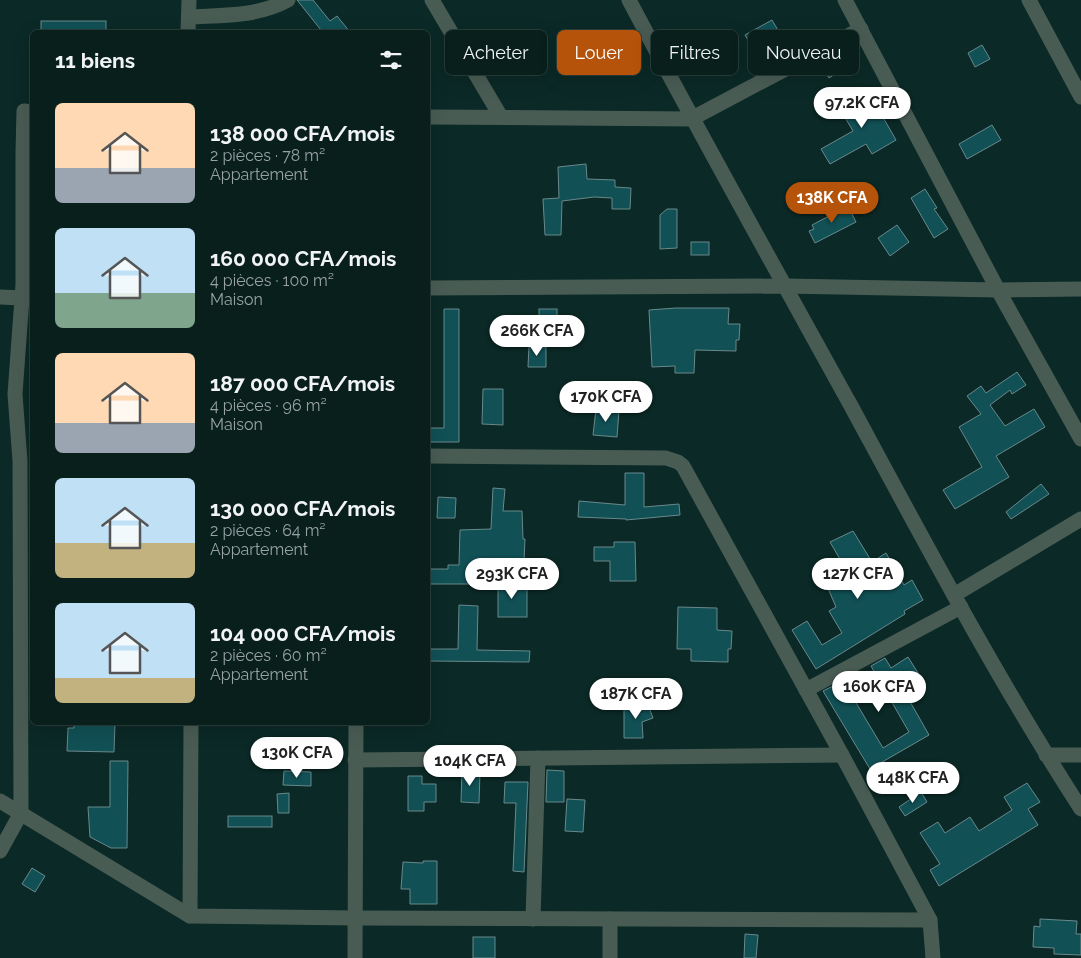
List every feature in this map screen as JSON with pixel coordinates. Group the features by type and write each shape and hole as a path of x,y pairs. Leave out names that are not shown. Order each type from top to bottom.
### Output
{"street":[{"path":"188,30 189,0"},
{"path":"188,17 252,14 288,0"},
{"path":"432,0 501,117"},
{"path":"629,0 691,119 786,286 957,601 1046,755 1081,809"},
{"path":"845,0 998,290 1081,439"},
{"path":"1029,0 1081,96"},
{"path":"430,117 691,119 861,29"},
{"path":"0,851 21,813 26,461 15,394 26,289 22,199 24,112 30,112"},
{"path":"430,288 786,286 998,290 1081,289"},
{"path":"0,297 26,289"},
{"path":"430,456 666,458 678,462 682,466 842,755 930,920 933,958"},
{"path":"806,690 957,601 1081,519"},
{"path":"190,725 190,916"},
{"path":"355,958 356,725"},
{"path":"355,760 842,755"},
{"path":"1046,755 1081,755"},
{"path":"533,919 538,758"},
{"path":"0,801 190,916 930,920"},
{"path":"610,919 610,958"}],"building":[{"path":"297,0 313,0 330,21 337,16 348,30 321,30"},
{"path":"772,20 778,30 754,30"},
{"path":"41,21 106,21 106,30 41,30"},
{"path":"982,45 990,59 975,67 968,53"},
{"path":"873,90 884,110 880,112 896,140 872,154 866,144 830,164 821,149 853,131 840,109"},
{"path":"992,125 1001,140 967,159 959,144"},
{"path":"586,164 587,179 615,180 615,187 631,188 630,209 612,209 612,198 594,197 562,201 561,235 545,235 543,199 559,198 558,167"},
{"path":"925,189 937,208 934,209 948,229 934,238 911,198"},
{"path":"848,206 856,222 815,243 809,231 814,229 812,225"},
{"path":"667,209 677,209 677,248 660,249 660,215"},
{"path":"897,225 909,242 890,256 878,238"},
{"path":"691,242 709,242 709,255 691,255"},
{"path":"729,308 728,324 740,324 739,340 736,340 736,351 695,350 694,373 675,373 675,366 652,367 649,310"},
{"path":"444,309 459,309 459,442 430,442 430,428 444,428"},
{"path":"539,309 557,309 557,341 539,341"},
{"path":"529,346 546,347 546,367 528,367"},
{"path":"1017,372 1026,385 1012,394 1010,390 990,405 1005,426 1034,409 1045,427 996,456 1009,477 955,509 943,490 982,467 959,427 981,414 967,396 981,386 986,393"},
{"path":"483,389 503,389 503,425 482,424"},
{"path":"596,409 619,411 617,437 593,435"},
{"path":"625,473 644,473 644,507 679,504 680,515 626,520 578,517 579,501 625,505"},
{"path":"1041,484 1049,494 1011,519 1006,512"},
{"path":"493,488 505,489 503,511 522,511 523,539 525,539 524,562 476,560 477,584 430,584 430,569 448,569 448,565 459,565 460,530 491,529"},
{"path":"438,497 456,498 455,518 437,518"},
{"path":"853,531 872,562 886,553 904,585 912,580 923,600 904,611 905,614 816,669 792,630 807,621 822,645 842,633 829,611 836,607 821,572 841,561 830,542"},
{"path":"614,542 635,542 636,581 610,581 610,561 594,561 594,547 614,547"},
{"path":"498,583 527,583 527,617 498,617"},
{"path":"459,605 478,606 477,650 530,651 529,662 430,661 430,649 458,649"},
{"path":"678,607 717,608 717,630 732,631 731,649 728,649 728,662 691,661 691,649 677,649"},
{"path":"908,657 918,673 900,684 929,735 870,769 823,691 843,681 883,748 909,732 871,666 885,658 891,668"},
{"path":"646,700 653,718 642,722 643,738 624,738 624,709"},
{"path":"74,725 115,725 114,752 67,751 68,728 74,728"},
{"path":"110,761 128,761 127,848 111,848 90,837 88,807 110,807"},
{"path":"547,770 564,771 564,802 546,802"},
{"path":"284,771 311,772 311,786 283,785"},
{"path":"462,771 480,772 479,803 461,802"},
{"path":"408,776 422,776 422,784 436,784 436,802 424,802 424,811 408,811"},
{"path":"505,782 528,782 524,872 513,871 516,803 504,803"},
{"path":"1027,783 1040,802 1028,809 1038,825 939,886 930,870 940,864 920,833 938,822 945,833 970,817 979,831 1012,810 1004,797"},
{"path":"921,792 927,802 905,816 899,807"},
{"path":"289,793 289,813 278,813 277,794"},
{"path":"567,799 585,800 583,832 565,831"},
{"path":"228,816 272,816 272,827 228,827"},
{"path":"423,861 437,861 437,904 410,904 410,889 401,889 403,862 423,863"},
{"path":"32,868 45,876 35,892 22,884"},
{"path":"1040,919 1077,921 1076,934 1081,934 1081,955 1054,954 1054,948 1033,947 1034,926 1040,927"},
{"path":"745,934 758,935 756,958 744,958"},
{"path":"473,937 495,937 495,958 473,958"}]}
